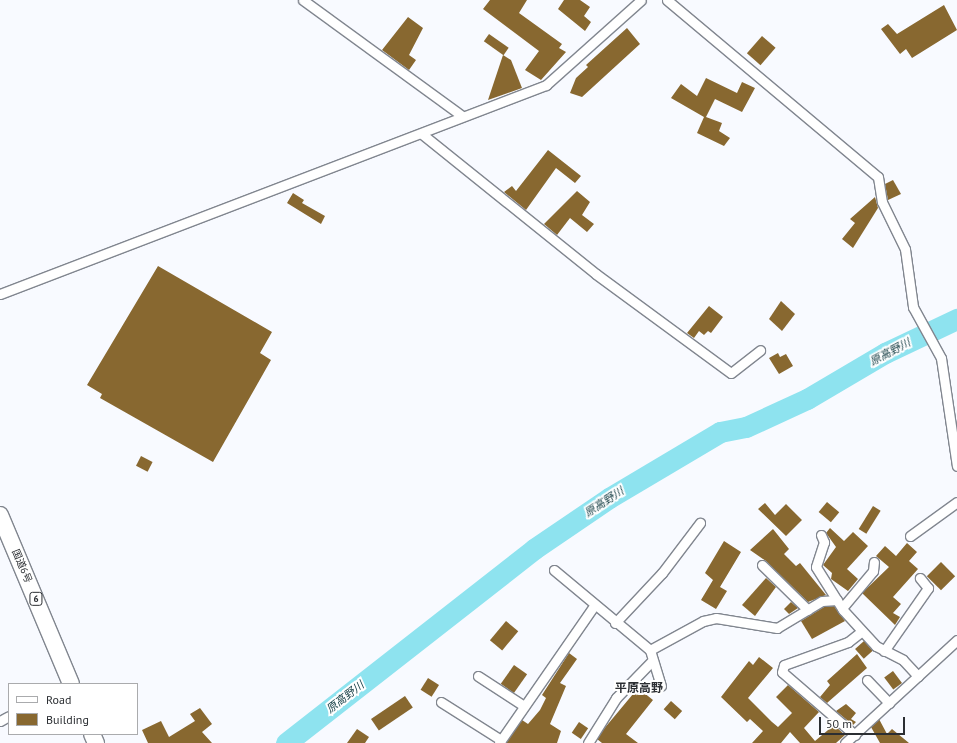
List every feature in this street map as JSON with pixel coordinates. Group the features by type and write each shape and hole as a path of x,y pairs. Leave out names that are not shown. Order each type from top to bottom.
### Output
{"highway":[{"name":"国道6号","path":"0,515 67,682"}],"street":[{"path":"303,0 462,116"},
{"path":"0,294 422,134 462,116 546,85 641,0"},
{"path":"667,0 878,177 882,202 905,249 913,307 941,358 957,466"},
{"path":"422,134 596,274 731,373 747,357 760,350"},
{"path":"910,536 957,502"},
{"path":"615,623 662,573 700,523"},
{"path":"821,535 824,542 816,567 842,608 861,632 884,651 903,660 918,676"},
{"path":"842,608 873,571 874,562"},
{"path":"762,565 808,610"},
{"path":"554,570 594,606 650,650 652,661 661,686"},
{"path":"884,651 928,588 920,578"},
{"path":"650,650 716,618 768,629 788,624 822,601 837,600"},
{"path":"441,702 500,741 594,606"},
{"path":"861,632 848,642 784,665 782,672 851,740 957,640"},
{"path":"588,743 616,698 652,661"},
{"path":"478,676 524,706"},
{"path":"868,680 889,703"}],"building":[{"path":"490,0 527,0 519,13 562,44 559,48 566,52 541,80 525,70 539,51 483,9"},
{"path":"564,0 580,0 590,7 584,16 591,22 585,31 558,9"},
{"path":"944,5 957,30 912,58 906,49 900,54 881,29 888,24 897,34"},
{"path":"408,17 423,28 409,55 416,60 409,70 382,50"},
{"path":"627,28 640,44 582,97 570,93 576,78 588,67 586,65"},
{"path":"489,34 509,48 503,55 484,41"},
{"path":"762,36 776,48 760,65 747,53"},
{"path":"503,55 511,60 522,88 488,100"},
{"path":"706,78 737,93 742,82 755,88 742,112 715,99 706,117 722,123 719,131 730,138 724,146 697,133 704,117 671,98 681,84 697,96"},
{"path":"548,150 581,176 575,183 556,168 526,210 504,192 512,186 516,191"},
{"path":"893,180 901,194 888,200 885,184"},
{"path":"577,191 590,202 582,215 594,224 587,232 570,218 557,235 544,224"},
{"path":"293,193 304,200 302,203 325,216 321,224 287,203"},
{"path":"875,197 878,208 853,248 842,239 855,223 850,219"},
{"path":"158,266 272,332 260,353 271,360 213,462 100,398 102,394 87,385"},
{"path":"781,301 795,314 782,331 769,319"},
{"path":"709,306 723,317 711,333 708,331 704,335 699,331 694,338 687,333"},
{"path":"778,353 780,357 786,354 793,366 779,374 769,358"},
{"path":"141,456 153,462 148,472 136,466"},
{"path":"827,502 839,512 831,522 819,512"},
{"path":"765,503 775,515 786,504 802,520 786,536 758,509"},
{"path":"873,506 881,511 866,534 859,529"},
{"path":"830,528 844,541 853,532 868,546 847,569 858,579 848,591 831,579 832,573 823,565 836,547 826,533"},
{"path":"773,529 789,549 784,554 796,566 800,563 826,595 808,602 766,561 750,550"},
{"path":"724,541 741,552 720,587 727,591 716,609 701,600 713,580 705,573"},
{"path":"907,543 917,552 909,561 918,569 893,597 901,604 893,613 900,617 895,625 862,593 889,567 876,556 885,546 896,556"},
{"path":"941,562 955,576 941,590 927,576"},
{"path":"766,578 776,587 755,616 742,605"},
{"path":"791,602 798,608 789,614 784,609"},
{"path":"834,606 845,621 812,639 801,621 824,607"},
{"path":"506,621 518,631 502,650 490,640"},
{"path":"864,641 873,651 864,659 855,649"},
{"path":"569,653 577,659 560,683 566,686 550,724 561,731 557,743 506,743 522,720 528,724 540,710 546,698 542,695"},
{"path":"857,654 867,668 827,703 820,697 830,685 827,681"},
{"path":"759,657 773,668 748,698 772,722 778,727 792,713 776,697 788,685 819,712 804,728 815,741 834,725 845,735 836,743 800,743 790,732 781,743 752,743 763,731 750,719 747,722 721,697 749,661 753,665"},
{"path":"514,665 527,674 514,693 501,684"},
{"path":"893,671 902,683 893,690 884,678"},
{"path":"428,678 439,685 432,697 421,690"},
{"path":"638,688 653,700 626,734 638,743 602,743 597,739"},
{"path":"405,696 413,708 379,731 371,719"},
{"path":"671,701 682,711 675,719 664,709"},
{"path":"846,704 856,713 851,719 856,722 853,725 836,711"},
{"path":"200,708 212,724 202,732 212,743 148,743 142,730 161,721 169,737 195,721 190,714"},
{"path":"879,719 887,734 892,729 909,743 880,743 871,727"},
{"path":"579,722 588,728 581,739 572,733"},
{"path":"357,729 369,737 365,743 347,743"}],"waterway":[{"name":"原高野川","path":"286,743 534,549 609,498 720,432 746,427 807,399 885,353 957,319"}],"district":[{"name":"平原高野","path":"639,688"}]}
